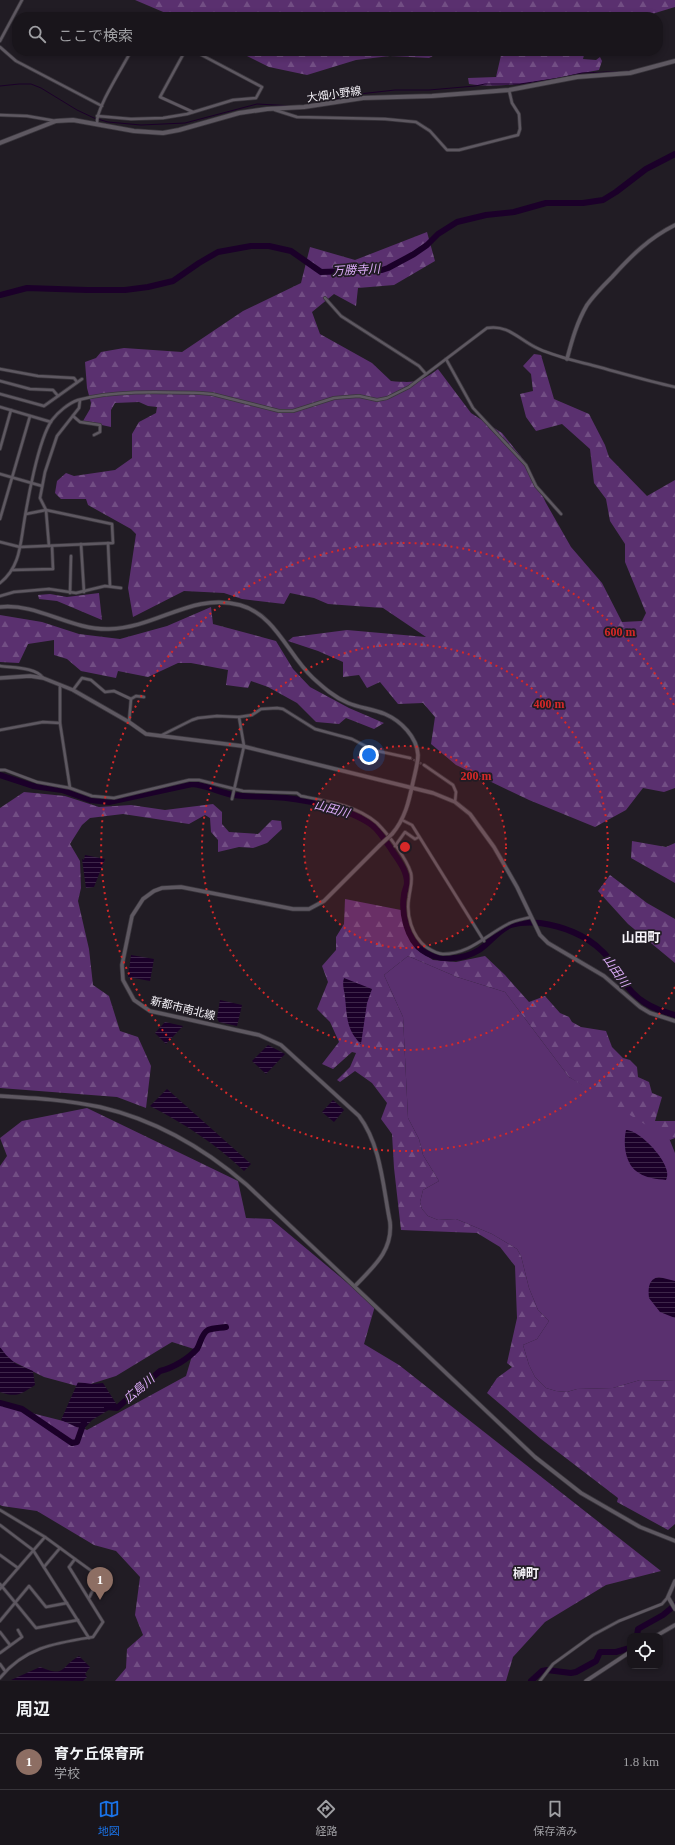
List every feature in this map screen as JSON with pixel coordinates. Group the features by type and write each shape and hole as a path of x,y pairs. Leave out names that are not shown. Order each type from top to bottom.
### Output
{"main road":[{"name":"大畑小野線","path":"0,143 56,122 73,120 97,123 134,131 163,132 179,130 239,113 304,107 363,98 432,96 509,90 577,77 630,73 675,61"}],"street":[{"path":"16,12 22,0"},
{"path":"0,41 12,19"},
{"path":"0,47 16,61 102,106"},
{"path":"97,123 97,116 128,56"},
{"path":"182,56 160,97 193,112"},
{"path":"97,116 131,120 163,118 193,112 233,100 256,98 262,87 203,56"},
{"path":"273,109 297,117 385,119 416,122 430,131 448,150 459,150 518,135 520,130 519,114 512,103 509,90"},
{"path":"0,115 27,116 54,120 56,122"},
{"path":"567,359 576,328 588,304 596,294 636,251 662,231 675,225"},
{"path":"325,298 341,316 419,366 426,374"},
{"path":"0,583 12,570 20,547 32,483 44,439 51,422 71,403 80,400 122,393 200,393 212,394 279,411 293,411 334,398 359,396 377,400 387,398 409,388 487,328 495,327 503,328 536,348 567,359 675,387"},
{"path":"446,359 473,408 526,465 536,486 561,514"},
{"path":"0,369 38,376 74,378 78,382"},
{"path":"0,394 44,406 82,380"},
{"path":"0,381 30,389 53,390 58,396"},
{"path":"12,570 53,569 46,510 40,498 45,472 57,436 79,408 80,400"},
{"path":"0,407 51,422"},
{"path":"0,449 11,410"},
{"path":"0,519 30,416"},
{"path":"72,416 80,422 100,425 100,432 94,435"},
{"path":"0,474 42,486"},
{"path":"0,542 20,547 113,543 112,524 46,510 26,514"},
{"path":"108,543 110,586"},
{"path":"81,544 84,592"},
{"path":"70,593 71,556"},
{"path":"0,596 14,592 49,589 70,593 84,592 110,586 121,588"},
{"name":"新都市南北線","path":"0,607 24,607 87,628 107,630 126,628 142,624 195,604 211,601 226,602 242,606 271,623 303,669 334,696 353,705 384,714 396,720 406,729 415,742 418,754 412,788 402,820 392,834 324,901 309,909 293,909 181,887 166,887 154,891 143,899 132,916 122,965 123,980 134,1000 142,1007 158,1014 249,1032 270,1039 291,1052 359,1116 366,1125 375,1146 391,1233 389,1244 382,1256 355,1286"},
{"path":"0,666 31,670 41,674 43,678"},
{"path":"0,678 30,676 43,678 73,690 130,722 146,734 216,741 244,746 444,796 455,802 470,814 494,847 517,887 540,935 548,943 604,976 640,1007 654,1015 675,1021"},
{"path":"73,690 82,678 91,680 106,692 114,691 131,699"},
{"path":"60,685 60,723 70,788"},
{"path":"131,699 136,696 144,696"},
{"path":"130,722 131,699"},
{"path":"160,736 161,734 198,718 217,716 239,717 252,715 261,709 283,709 315,729 352,739 373,750 410,758"},
{"path":"232,799 244,746 239,717"},
{"path":"0,730 43,722 60,723"},
{"path":"424,765 453,786 456,792 455,802"},
{"path":"0,770 5,770 37,782 70,788 92,796 114,798 189,780 199,780 233,790 297,793 301,796 346,805 376,823 402,856 411,873 412,887 409,898 409,914 414,933 423,944 432,951 442,954 470,948 484,941 509,923 531,917"},
{"path":"402,820 412,825 484,941"},
{"path":"395,846 405,832 415,839 419,837"},
{"path":"0,1096 57,1100 106,1109 143,1120 181,1137 213,1157 247,1185 535,1457 581,1493 640,1527 675,1541"},
{"path":"0,1510 45,1536 93,1572 97,1573"},
{"path":"0,1525 33,1550 88,1638"},
{"path":"0,1589 1,1585 18,1568 45,1536"},
{"path":"44,1567 60,1548"},
{"path":"0,1555 18,1568"},
{"path":"0,1678 6,1671 32,1651 47,1646 94,1637 103,1622 69,1567 75,1559"},
{"path":"540,1681 553,1664 593,1635 619,1621 662,1604 668,1597 675,1581"},
{"path":"1,1585 36,1628 78,1620"},
{"path":"0,1621 29,1586 46,1607 67,1603"},
{"path":"89,1599 94,1588"},
{"path":"668,1597 674,1608"},
{"path":"661,1633 675,1625"},
{"path":"0,1653 22,1637 18,1630"},
{"path":"0,1632 10,1645"},
{"path":"586,1681 627,1654"},
{"path":"0,1664 6,1671"}],"green space":[{"path":"135,0 675,0 675,7 658,12 163,12"},
{"path":"247,56 390,56 356,60 307,75 269,67"},
{"path":"390,56 433,56 429,58"},
{"path":"501,56 584,56 583,59 596,60 600,57 602,61 599,70 534,82 485,85 469,84 468,78 496,77"},
{"path":"427,232 435,261 394,285 358,288 356,306 334,294 312,312 320,334 372,363 391,381 416,381 426,377 438,369 471,413 502,433 527,464 546,503 571,547 602,583 622,622 642,621 646,613 625,562 625,544 610,521 606,499 594,483 590,449 562,424 536,431 526,417 520,394 533,391 531,374 523,366 534,354 541,355 554,399 589,414 605,445 609,457 647,496 675,480 675,788 664,792 643,788 626,810 595,827 529,800 456,765 431,744 435,717 423,703 398,704 380,682 367,688 359,675 343,677 343,662 318,651 288,641 293,637 347,630 426,637 383,608 328,604 314,598 290,593 284,604 242,599 224,593 184,591 133,617 128,588 136,534 131,529 88,505 86,499 61,499 55,493 57,481 66,473 74,476 115,470 132,458 132,434 139,422 156,413 157,407 148,406 139,402 115,403 111,410 111,427 83,421 90,409 91,403 87,388 85,362 96,358 101,352 124,348 182,352 243,311 301,283 310,247 355,260"},
{"path":"99,593 102,620 57,601 39,599 38,595 50,594 67,597"},
{"path":"211,607 213,624 276,641 293,669 310,687 349,708 384,723 374,729 346,718 339,724 316,722 297,703 268,687 251,681 248,688 226,685 228,670 191,663 178,663 148,677 118,671 116,678 81,671 67,659 54,655 54,640 28,644 19,663 0,662 0,615 42,622 79,634 120,639 167,626"},
{"path":"24,792 65,796 99,807 131,805 165,810 213,804 222,812 222,824 229,832 258,834 272,820 281,821 282,829 267,843 253,848 239,847 218,852 218,840 211,832 210,818 205,815 189,824 123,814 90,818 82,825 70,844 80,861 81,888 78,901 89,949 93,985 109,996 120,1031 138,1037 151,1066 146,1108 117,1097 0,1088 0,808"},
{"path":"632,841 666,847 675,843 675,883 631,858"},
{"path":"610,875 647,903 675,919 675,963 628,924 598,891"},
{"path":"345,899 401,910 416,949 433,960 456,962 485,956 505,975 529,1002 545,996 560,1013 569,1017 572,1022 581,1027 606,1031 612,1047 623,1058 630,1060 637,1067 638,1077 649,1082 652,1093 662,1097 655,1121 675,1121 675,1138 670,1140 569,1077 505,992 457,977 408,956 384,975 403,1017 408,1118 419,1139 423,1155 439,1181 423,1190 420,1202 422,1209 428,1216 438,1220 456,1219 492,1234 517,1249 521,1256 529,1288 538,1310 549,1321 537,1339 523,1345 529,1365 535,1377 546,1388 567,1392 577,1389 613,1388 640,1380 675,1381 675,1524 668,1530 617,1502 618,1498 541,1439 487,1393 497,1378 512,1367 507,1363 517,1318 515,1266 500,1247 477,1233 401,1230 392,1134 381,1119 387,1103 372,1083 355,1071 340,1082 337,1080 350,1067 356,1053 352,1052 333,1069 322,1064 339,1042 330,1022 317,1009 328,982 322,966 336,950 336,937 344,924"},
{"path":"408,956 457,977 505,992 569,1077 667,1133 675,1153 675,1381 640,1380 613,1388 577,1389 567,1392 546,1388 535,1377 529,1365 523,1345 537,1339 549,1321 538,1310 529,1288 521,1256 517,1249 492,1234 456,1219 438,1220 428,1216 422,1209 420,1202 423,1190 439,1181 423,1155 419,1139 408,1118 403,1017 384,975"},
{"path":"87,1108 238,1181 246,1218 271,1219 375,1306 364,1344 399,1365 661,1571 606,1585 545,1622 513,1657 506,1681 115,1681 126,1668 127,1649 143,1635 135,1615 140,1577 116,1551 94,1545 37,1511 0,1505 0,1405 71,1423 87,1430 186,1376 194,1349 172,1342 116,1376 81,1387 44,1377 12,1361 0,1359 0,1166 7,1156 0,1138 22,1121"}],"shaded area":[{"path":"85,855 105,859 94,887 86,888 82,859 84,860"},
{"path":"131,955 154,959 150,981 128,977"},
{"path":"344,978 372,989 367,1003 361,1044 352,1033 348,1022 343,987"},
{"path":"220,1000 242,1005 237,1026 219,1022 217,1018"},
{"path":"165,1022 183,1026 166,1044 155,1033"},
{"path":"268,1045 285,1054 266,1074 252,1061"},
{"path":"167,1089 251,1164 244,1171 200,1135 150,1106"},
{"path":"333,1100 344,1110 334,1122 322,1112"},
{"path":"626,1130 640,1136 655,1150 666,1167 666,1180 645,1176 634,1169 626,1154"},
{"path":"659,1277 675,1281 675,1318 660,1312 649,1298 649,1288 651,1282 655,1278"},
{"path":"0,1347 16,1364 33,1371 35,1385 26,1391 15,1395 0,1392"},
{"path":"78,1382 92,1384 103,1383 117,1405 92,1420 83,1430 61,1420"},
{"path":"79,1656 90,1667 85,1674 87,1677 83,1681 11,1680 40,1667 54,1671 62,1670"}],"waterway":[{"path":"320,103 350,95 395,90 429,90 485,84 520,84 582,73 632,71"},
{"path":"0,86 31,84 41,88 77,110 94,118 108,122 141,125 185,123 257,104 294,106"},
{"name":"万勝寺川","path":"0,295 27,288 125,290 148,287 173,281 218,252 251,246 269,246 291,251 321,272 382,270 414,254 427,245 438,234 457,222 486,215 514,212 546,203 583,203 603,200 646,169 675,154"},
{"name":"山田川","path":"0,775 33,786 62,790 90,800 109,802 192,784 234,795 297,799 338,809 372,825 383,837 400,863 407,879 403,902 406,925 412,939 428,954 443,958 458,958 466,956 479,950 502,930 511,925 533,922 557,926 573,932 596,945 608,957 627,986 638,998 652,1007 675,1015"},
{"name":"広島川","path":"107,1407 117,1408 160,1371 185,1360 197,1349 202,1336 208,1330 226,1327"},
{"name":"広島川","path":"0,1403 22,1409 72,1443 77,1442 84,1422"},
{"path":"637,1633 638,1629 663,1615 675,1605"},
{"path":"531,1681 542,1671 576,1672 596,1661 600,1652 616,1652 627,1649"}],"tunnel":[{"path":"410,758 424,765"}],"place":[{"name":"育ケ丘保育所","path":"100,1600"}],"district":[{"name":"山田町","path":"641,937"},
{"name":"榊町","path":"526,1573"}]}
